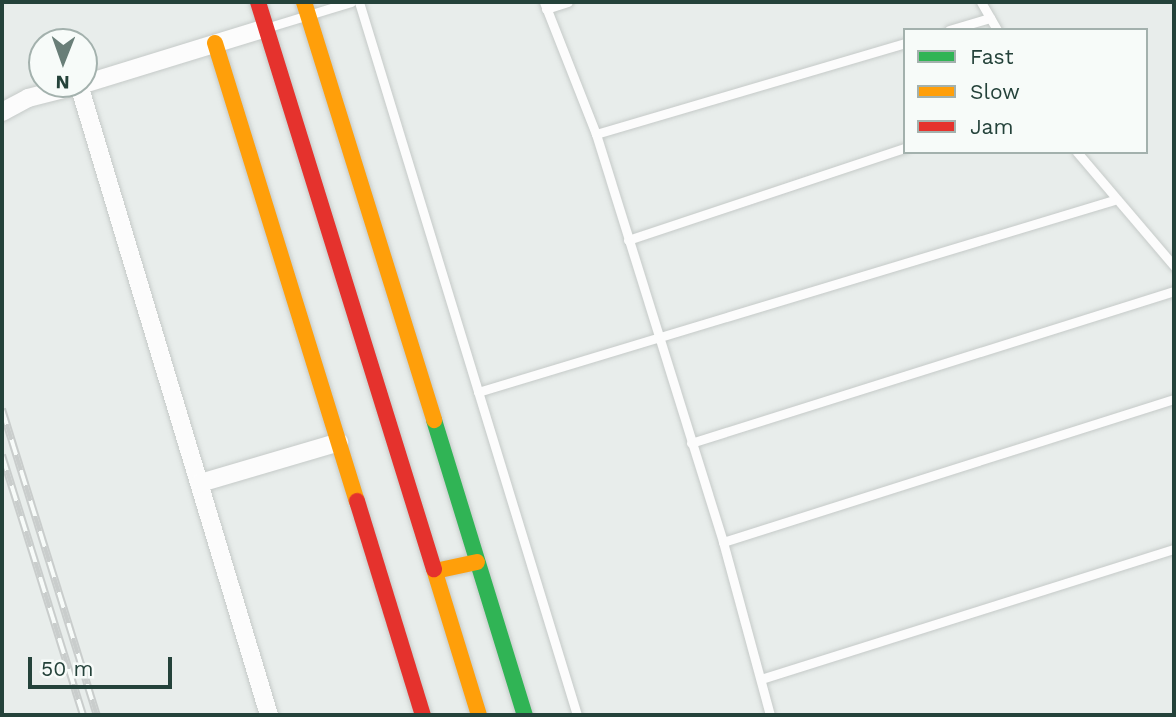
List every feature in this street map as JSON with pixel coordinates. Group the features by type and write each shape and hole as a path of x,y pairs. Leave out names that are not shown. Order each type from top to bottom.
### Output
{"street":[{"path":"258,2 479,715"},
{"path":"306,8 525,715"},
{"path":"98,79 266,28"},
{"path":"215,43 423,715"},
{"path":"4,105 30,98"},
{"path":"86,98 269,715"},
{"path":"200,483 339,442"},
{"path":"435,571 477,562"}],"lane":[{"path":"266,28 306,8 351,2"},
{"path":"359,2 577,715"},
{"path":"568,2 545,5 596,134 723,542 770,715"},
{"path":"981,2 997,28"},
{"path":"956,28 990,18"},
{"path":"596,134 903,44"},
{"path":"628,240 903,149"},
{"path":"1079,154 1114,200 1174,265"},
{"path":"478,392 1114,200"},
{"path":"691,443 1174,291"},
{"path":"723,542 1174,399"},
{"path":"761,679 1174,549"}],"railway":[{"path":"2,409 97,715"},
{"path":"2,455 83,715"}],"traffic: fast":[{"path":"434,420 525,715"}],"traffic: slow":[{"path":"304,2 434,420"},
{"path":"215,43 357,501"},
{"path":"435,571 477,562"},
{"path":"434,569 479,715"}],"traffic: jam":[{"path":"258,2 434,569"},
{"path":"357,501 423,715"}]}
